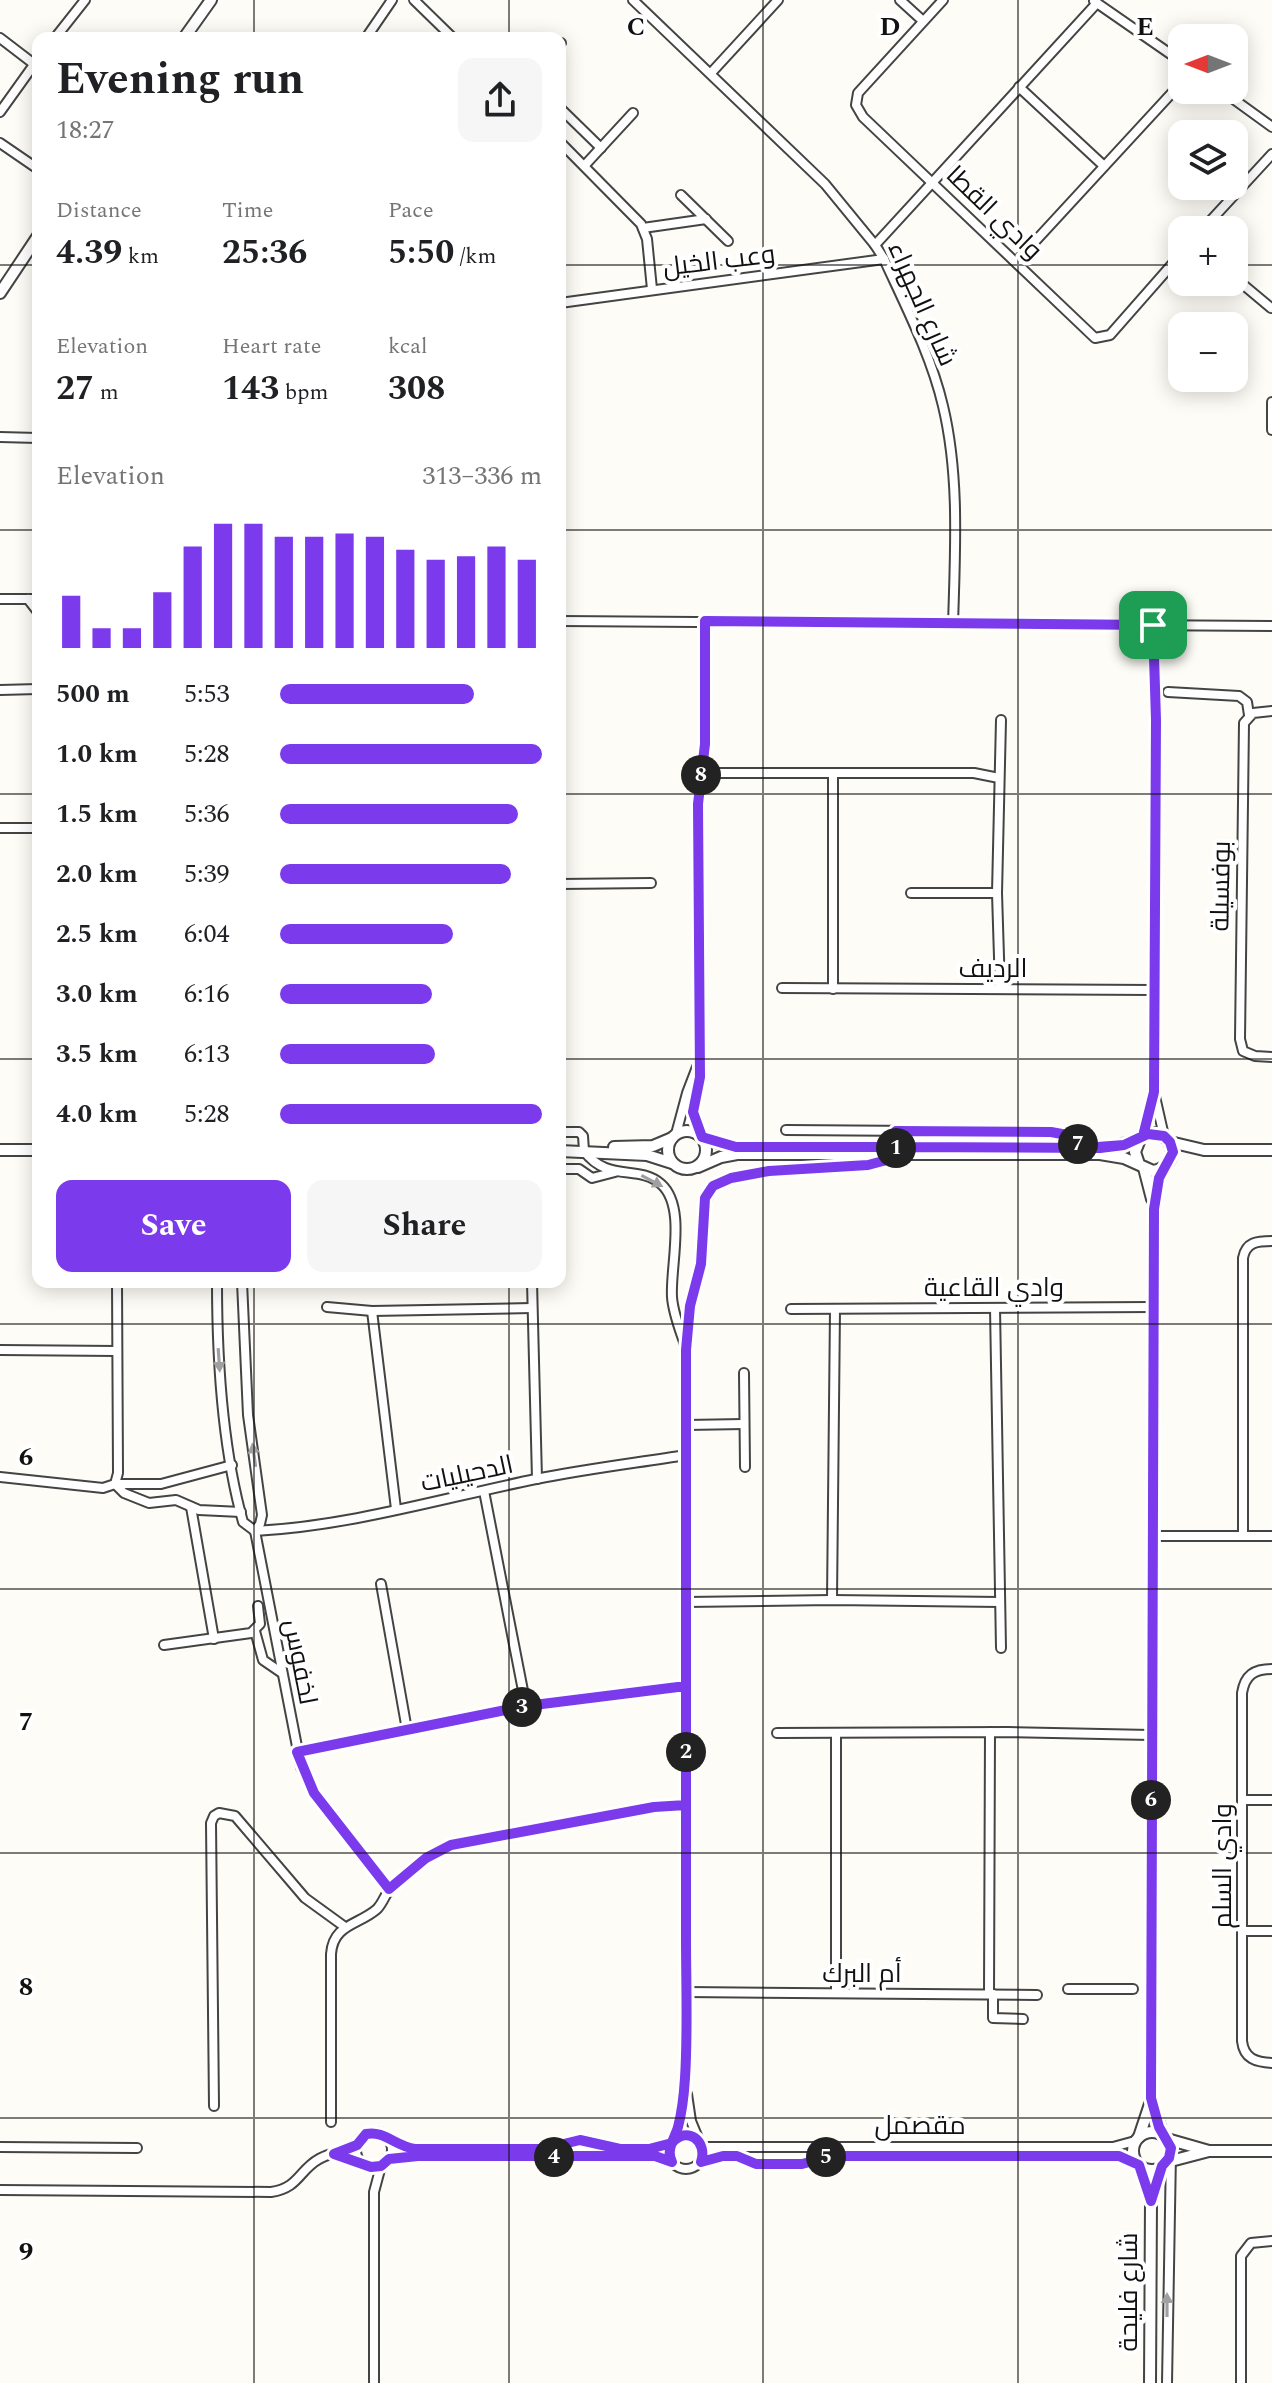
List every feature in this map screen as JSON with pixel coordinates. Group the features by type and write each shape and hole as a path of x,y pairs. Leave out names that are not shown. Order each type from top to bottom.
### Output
{"street":[{"path":"60,32 85,0"},
{"path":"188,32 211,0"},
{"path":"370,32 392,0"},
{"path":"414,0 447,32"},
{"name":"شارع الجهراء","path":"633,0 825,184 884,259 931,365 951,448 954,491 953,625"},
{"path":"711,73 778,0"},
{"path":"900,0 923,21"},
{"name":"وادي القطا","path":"943,0 858,93 856,105 863,117 1090,335 1100,339 1110,335 1168,269"},
{"path":"875,245 1095,1 1168,52"},
{"path":"0,38 32,59"},
{"path":"0,112 32,68"},
{"path":"1019,87 1104,166"},
{"path":"1016,262 1168,97"},
{"path":"1240,104 1272,127"},
{"path":"585,165 633,113"},
{"path":"566,114 601,148"},
{"path":"0,143 32,165"},
{"path":"566,148 636,216 643,228 652,289"},
{"path":"1215,216 1272,154"},
{"path":"681,195 728,241"},
{"path":"643,228 706,219"},
{"path":"1,290 32,245"},
{"name":"وعب الخيل","path":"566,302 884,259"},
{"path":"1248,289 1272,309"},
{"path":"1272,402 1272,430"},
{"path":"0,437 32,438"},
{"path":"0,599 32,599"},
{"path":"28,599 32,604"},
{"path":"566,621 1272,626"},
{"path":"698,1167 706,1153 693,1112 700,1077 698,804 705,744 705,621"},
{"path":"1153,625 1156,720 1154,1092 1173,1152 1156,1188 1154,1209 1151,2098 1133,2152 1138,2163 1148,2169 1209,2151 1272,2151"},
{"path":"0,690 32,689"},
{"path":"1168,692 1239,696 1247,702 1249,715 1272,711"},
{"name":"بوفسيلة","path":"1249,715 1244,730 1240,1039 1243,1051 1249,1055 1272,1057"},
{"path":"1000,989 997,893 1001,720"},
{"path":"702,773 974,773 999,778"},
{"path":"833,774 833,989"},
{"path":"0,828 32,828"},
{"path":"566,884 651,883"},
{"path":"911,893 997,893"},
{"name":"الرديف","path":"782,988 1153,990"},
{"path":"673,1163 668,1148 699,1062"},
{"path":"1154,1092 1135,1152 1154,1209"},
{"path":"786,1130 1051,1132 1062,1134 1084,1148"},
{"path":"566,1151 653,1146 691,1131 736,1147 1100,1154 1116,1156 1153,1171 1204,1150"},
{"path":"896,1131 896,1150"},
{"path":"566,1133 582,1134 584,1151 594,1162 616,1172 651,1178 662,1185 671,1197 674,1215 673,1306 686,1350"},
{"path":"584,1151 653,1156 682,1169 737,1154 1084,1148 1117,1146 1154,1133 1204,1150 1272,1150"},
{"path":"0,1150 32,1150"},
{"path":"672,2162 669,2152 681,2112 685,2079 686,1350 690,1306 701,1264 704,1205 709,1192 719,1182 769,1171 876,1163 896,1150"},
{"path":"566,1169 579,1169 592,1178 616,1172"},
{"path":"1243,1536 1243,1258 1253,1242 1272,1241"},
{"path":"115,1484 118,1473 117,1288"},
{"name":"لخفوس","path":"217,1288 221,1380 232,1465 243,1522 255,1531 297,1752 314,1793 389,1889"},
{"name":"لخفوس","path":"242,1288 248,1415 262,1515 255,1531"},
{"path":"532,1288 537,1479"},
{"path":"673,1306 680,1309 690,1306"},
{"path":"327,1307 372,1311 532,1308"},
{"name":"وادي القاعية","path":"791,1309 1153,1307"},
{"path":"995,1308 1001,1648"},
{"path":"832,1600 835,1309"},
{"path":"372,1311 396,1509"},
{"path":"0,1350 116,1351"},
{"path":"744,1373 745,1467"},
{"path":"686,1425 744,1424"},
{"name":"الدحيليات","path":"255,1531 287,1529 537,1479 686,1455"},
{"path":"0,1477 103,1488 115,1484 161,1484 232,1465"},
{"path":"115,1484 139,1501 176,1500 207,1511 241,1512"},
{"path":"484,1491 526,1706"},
{"path":"191,1507 214,1639"},
{"path":"1151,1536 1272,1536"},
{"path":"381,1584 407,1730"},
{"path":"686,1602 1000,1602"},
{"path":"258,1606 257,1628 263,1660 282,1673"},
{"path":"164,1645 214,1639 272,1622"},
{"name":"وادي السلم","path":"1272,1669 1256,1670 1243,1683 1243,2048 1250,2059 1272,2063"},
{"path":"297,1752 526,1706 686,1686"},
{"path":"990,1732 993,2018 1023,2019"},
{"path":"777,1733 1151,1735"},
{"path":"836,1733 836,1993"},
{"path":"1243,1800 1272,1800"},
{"path":"331,2122 331,1947 345,1927 376,1910 389,1889 426,1858 451,1845 654,1807 686,1805"},
{"path":"214,2106 211,1823 214,1816 219,1813 235,1816 305,1898 345,1927"},
{"path":"1243,1931 1272,1931"},
{"path":"1068,1989 1133,1989"},
{"name":"أم البرك","path":"686,1992 1037,1995"},
{"path":"334,2154 364,2164 418,2156 655,2156 684,2169 694,2168 701,2162 700,2143 689,2114 685,2079"},
{"path":"1151,2098 1165,2138 1168,2161 1167,2383"},
{"path":"374,2383 374,2192 364,2164 357,2155 357,2145 362,2136 371,2132 381,2134 400,2146 415,2149 543,2149 580,2140 620,2149 649,2149 685,2135 700,2143"},
{"path":"1137,2139 1148,2132 1209,2151"},
{"name":"مقصمل","path":"700,2143 1113,2147 1137,2139"},
{"path":"374,2192 391,2150 388,2140"},
{"path":"0,2190 271,2192 290,2186 314,2162 357,2145"},
{"path":"0,2147 137,2148"},
{"name":"مقصمل","path":"701,2162 723,2156 737,2156 756,2164 796,2164 832,2156 1113,2155 1138,2163"},
{"name":"شارع فليحة","path":"1151,2201 1168,2161"},
{"name":"شارع فليحة","path":"1138,2163 1151,2201 1150,2383"},
{"path":"1241,2383 1241,2256 1251,2243 1272,2241"}],"route":[{"path":"1153,625 705,621 705,753 698,804 700,1077 693,1112 702,1137 736,1147 896,1147 896,1131 1051,1132 1062,1134 1084,1148 1124,1145 1154,1133 1170,1142 1172,1157 1159,1178 1154,1209 1151,2098 1171,2153 1162,2166 1151,2201 1139,2165 1119,2156 832,2156 802,2164 760,2164 737,2156 712,2157 701,2162 703,2147 698,2139 690,2135 681,2136 673,2141 672,2143 661,2147 649,2149 604,2147 580,2140 543,2149 415,2149 400,2146 376,2132 366,2134 357,2145 334,2154 371,2167 381,2166 389,2159 418,2156 655,2156 672,2162 669,2152 670,2147 673,2141 678,2126 685,2079 686,1973 686,1805 686,1686 526,1706 297,1752 314,1793 389,1889 426,1858 451,1845 654,1807 686,1805 686,1602 686,1455 686,1350 690,1306 701,1264 705,1198 713,1186 731,1178 769,1171 868,1165 883,1161 895,1153 896,1147 990,1148 1084,1148 1100,1148 1109,1147 1124,1145 1143,1136 1154,1092 1156,720 1153,625"}]}
